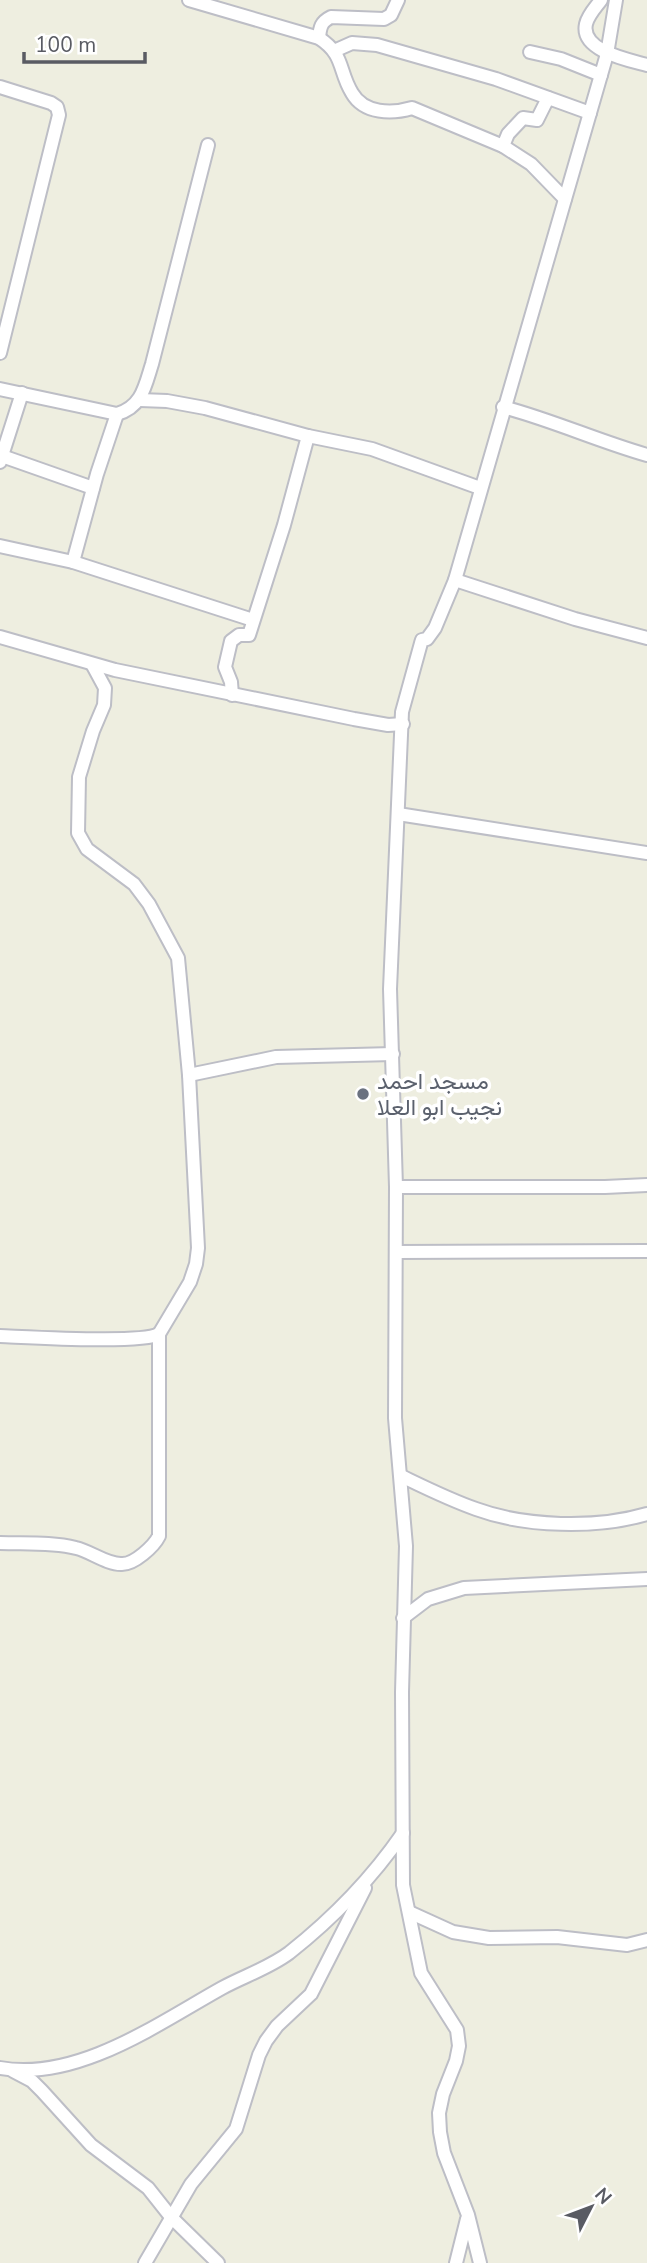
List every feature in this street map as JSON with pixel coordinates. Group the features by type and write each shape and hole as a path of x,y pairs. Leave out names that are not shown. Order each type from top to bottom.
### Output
{"street":[{"path":"189,0 319,37 334,51 352,93 371,108 383,112 400,112 412,108 503,146 531,164 565,199"},
{"path":"319,37 323,20 331,17 384,19 391,15 398,0"},
{"path":"601,0 590,15 585,28 590,38 607,54 647,65"},
{"path":"480,2263 468,2215 444,2153 440,2133 439,2113 443,2094 459,2046 457,2030 424,1979 415,1949 403,1885 403,1618 406,1546 395,1418 396,1186 390,989 403,703 421,643 433,631 455,580 607,54 616,0"},
{"path":"334,51 352,43 377,45 496,79 590,113"},
{"path":"530,52 561,59 601,75"},
{"path":"0,87 51,103 57,107 59,115 0,353"},
{"path":"503,146 508,134 523,118 537,120 548,98"},
{"path":"0,389 117,414 130,410 140,400 152,364 208,145"},
{"path":"22,393 1,459 93,488"},
{"path":"140,400 167,401 205,408 308,436 372,449 480,488"},
{"path":"503,407 531,414 592,439 647,455"},
{"path":"73,562 117,414"},
{"path":"232,695 232,682 225,667 231,641 239,635 249,635 284,525 308,436"},
{"path":"0,546 73,562 253,620"},
{"path":"455,580 575,619 647,638"},
{"path":"0,636 120,671 388,726 403,724"},
{"path":"92,664 105,688"},
{"path":"0,1543 65,1546 120,1564 131,1561 156,1541 159,1536 159,1334 190,1282 197,1264 189,1075 178,958 149,904 134,884 87,849 78,833 79,777 104,705 105,688 113,675 120,671"},
{"path":"398,814 647,853"},
{"path":"189,1075 276,1058 393,1054"},
{"path":"396,1186 647,1185"},
{"path":"396,1252 647,1251"},
{"path":"0,1336 111,1339 148,1338 159,1334"},
{"path":"401,1476 450,1500 478,1510 529,1521 600,1523 647,1514"},
{"path":"403,1618 428,1599 464,1587 647,1579"},
{"path":"145,2263 191,2184 236,2129 258,2055 266,2041 277,2026 311,1994 372,1875 403,1832"},
{"path":"6,2069 55,2067 136,2037 287,1954 372,1875"},
{"path":"409,1912 453,1932 489,1938 558,1937 627,1945 647,1940"},
{"path":"6,2069 32,2081 91,2145 148,2188 171,2217 218,2263"},
{"path":"456,2263 468,2215"}],"place":[{"name":"مسجد احمد نجيب ابو العلا","path":"363,1094"}]}
